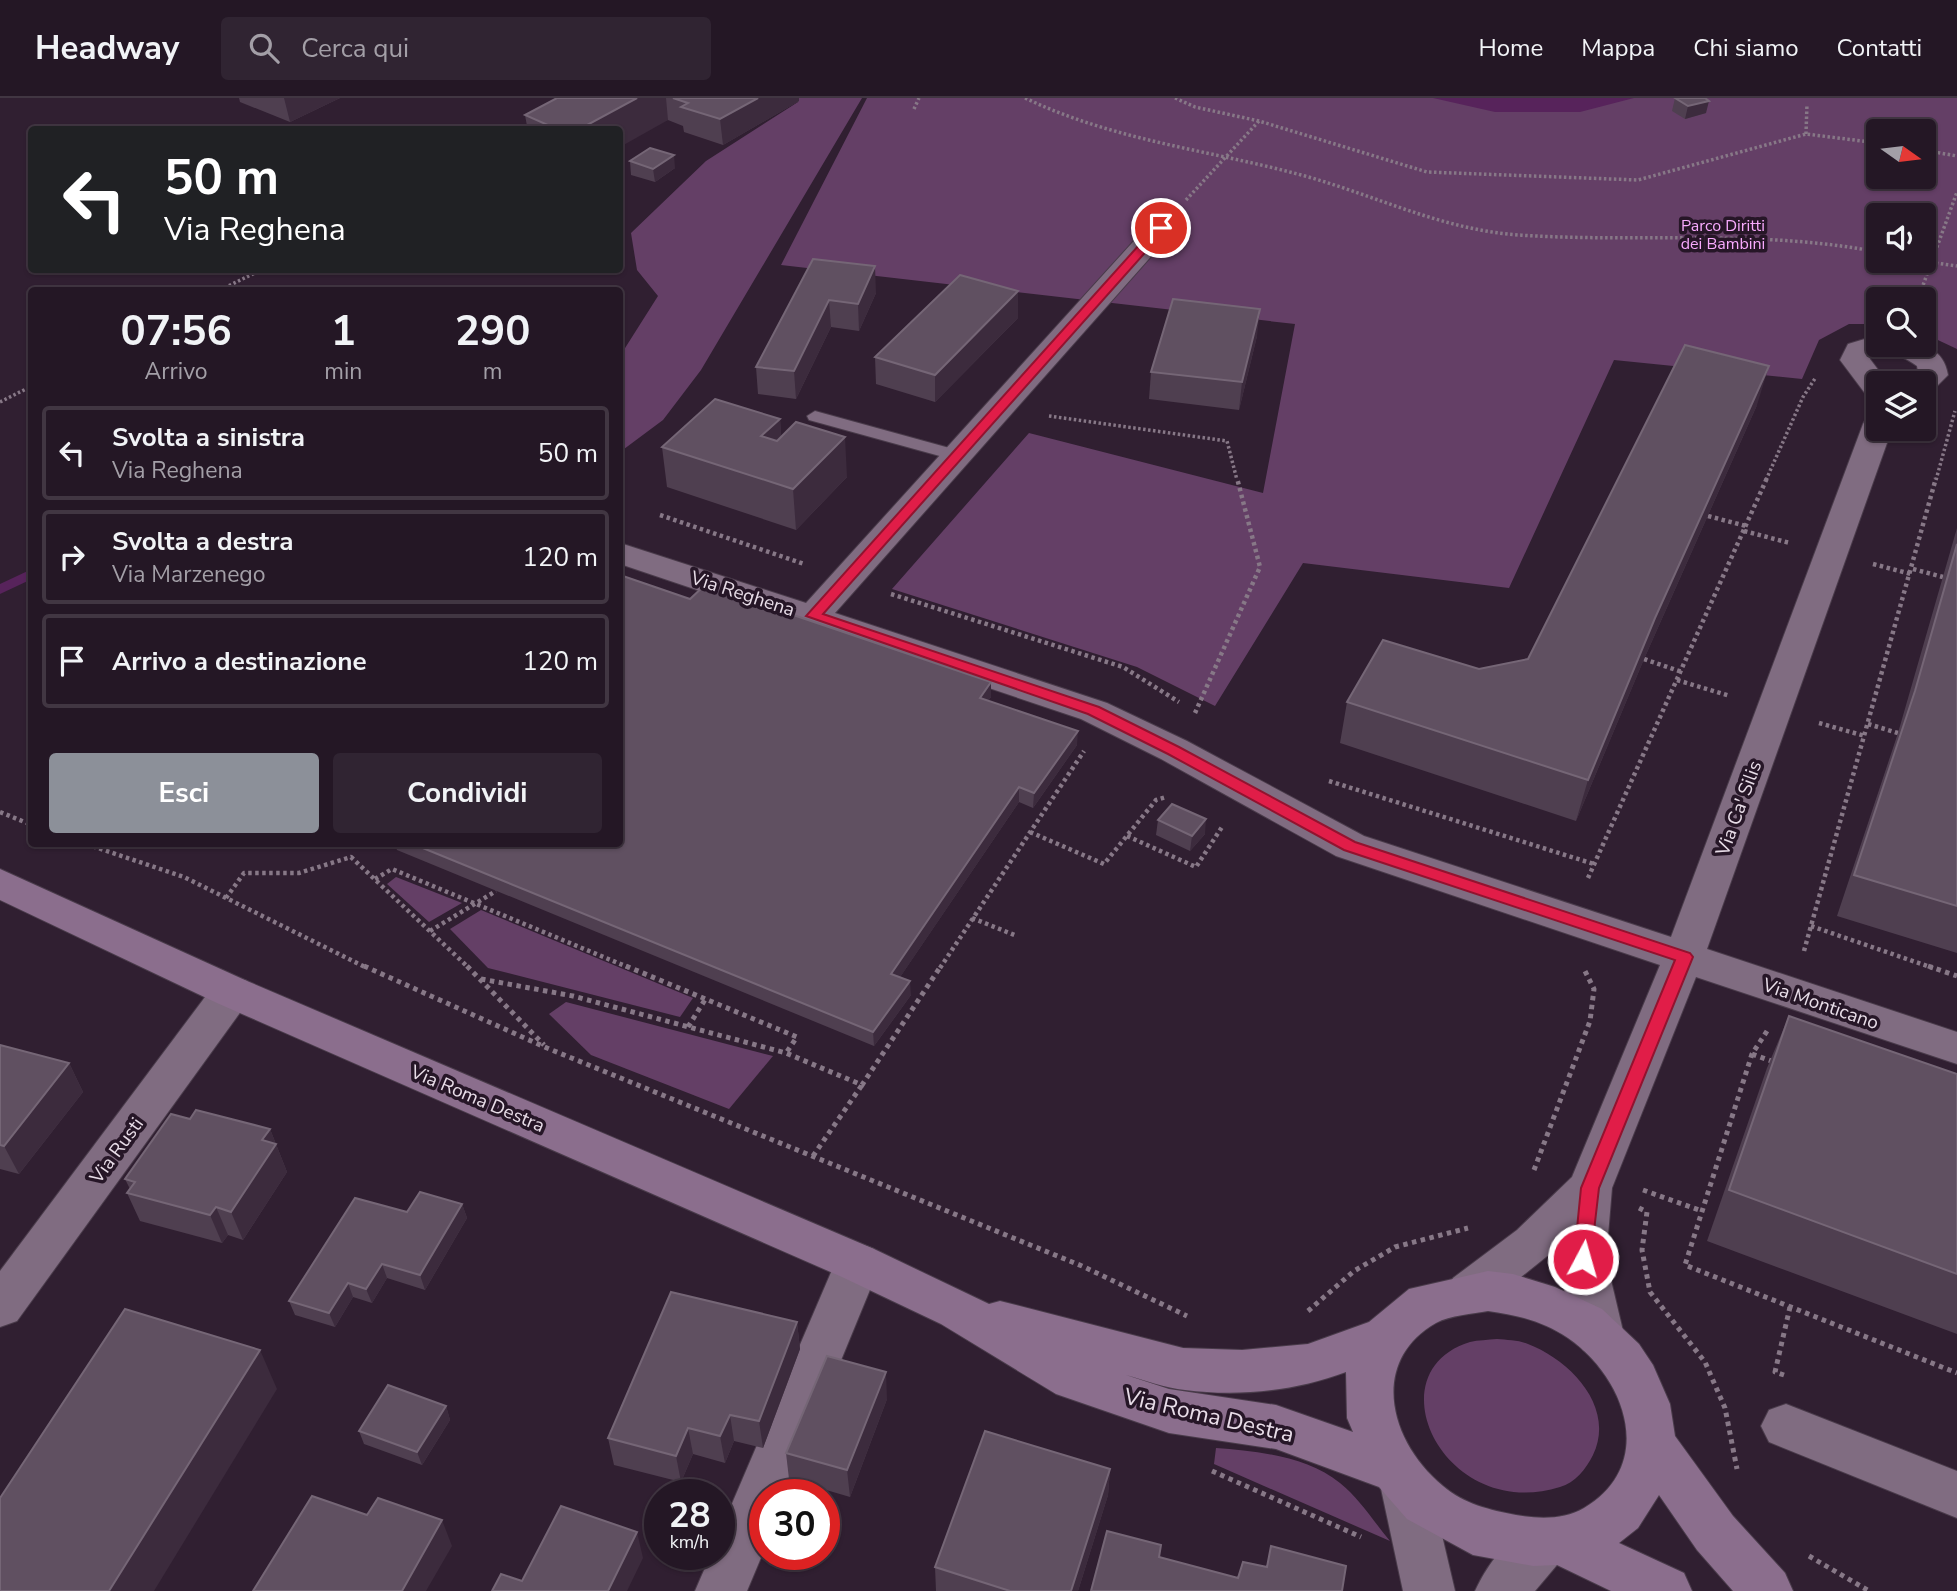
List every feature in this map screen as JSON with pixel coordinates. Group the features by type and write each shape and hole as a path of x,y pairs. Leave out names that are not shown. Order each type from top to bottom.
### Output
{"street":[{"path":"814,616 1170,218"},
{"path":"1866,348 1858,350 1855,360 1866,374"},
{"path":"1924,357 1931,362 1932,371"},
{"name":"Via Ca' Silis","path":"1600,1335 1583,1259 1590,1188 1685,957 1872,441"},
{"name":"Via Reghena","path":"623,554 1094,711 1174,750 1350,846 1685,957"},
{"name":"Via Roma Destra","path":"0,883 232,992 858,1263 958,1310 1073,1379 1169,1411 1276,1427 1399,1476"},
{"name":"Via Monticano","path":"1685,957 1957,1048"},
{"name":"Via Rusti","path":"0,1307 232,992"},
{"name":"Via Ca' Silis","path":"1469,1292 1533,1244 1590,1188"},
{"path":"720,1591 858,1263"},
{"name":"Via Roma Destra","path":"958,1310 1183,1369 1242,1371 1308,1365 1385,1336 1418,1308 1440,1298 1469,1292 1505,1292 1537,1299 1558,1307 1600,1335 1636,1380 1646,1405 1651,1442 1642,1481 1612,1519 1590,1531 1551,1541 1518,1542 1468,1528 1429,1507 1399,1476 1381,1451 1373,1430 1367,1394 1371,1367 1385,1336"},
{"path":"1786,1426 1957,1495"},
{"name":"Via Roma Destra","path":"1651,1442 1715,1533 1767,1591"},
{"path":"1399,1476 1429,1591"},
{"path":"1501,1591 1551,1541"},
{"name":"Via Roma Destra","path":"1551,1541 1666,1591"}],"lane":[{"path":"815,416 958,456"}],"path":[{"path":"914,109 919,98"},
{"path":"1025,98 1069,119 1223,159 1304,176 1463,229 1519,235 1774,238 1866,250"},
{"path":"1175,98 1195,107 1259,121 1427,173 1638,180 1806,134 1866,142"},
{"path":"1806,134 1807,104"},
{"path":"1170,218 1259,121"},
{"path":"1936,152 1957,156"},
{"path":"1936,249 1957,192"},
{"path":"1936,264 1957,266"},
{"path":"226,287 255,273"},
{"path":"1570,919 1803,397 1821,369"},
{"path":"0,402 28,388"},
{"path":"1957,400 1952,429 1792,993 1752,1054 1685,1265 1957,1373"},
{"path":"1001,409 1227,441 1260,567 1196,712 1174,750"},
{"path":"660,515 847,579"},
{"path":"1708,516 1746,526"},
{"path":"1913,569 1943,577"},
{"path":"883,591 1123,667 1206,718"},
{"path":"1644,659 1682,672"},
{"path":"1868,724 1898,733"},
{"path":"813,1156 1092,739"},
{"path":"1322,779 1595,864"},
{"path":"1030,832 1104,864 1156,800 1169,796"},
{"path":"0,812 28,823"},
{"path":"1127,836 1196,867 1227,820"},
{"path":"95,847 184,877 416,992 1082,1266 1197,1321"},
{"path":"226,898 244,873 270,876 299,874 329,867 351,857 481,979 547,1048"},
{"path":"375,879 392,869 706,998 797,1037 786,1053"},
{"path":"430,930 496,891"},
{"path":"972,918 1017,936"},
{"path":"1811,926 1957,976"},
{"path":"1529,1179 1590,1021 1594,989 1583,967"},
{"path":"481,979 573,996 786,1053 862,1085"},
{"path":"688,1027 706,998"},
{"path":"1752,1054 1777,1063"},
{"path":"1534,1170 1590,1188 1647,1212 1642,1250 1650,1292 1705,1363 1725,1408 1740,1478"},
{"path":"1301,1315 1329,1295 1354,1271 1395,1248 1478,1225"},
{"path":"1202,1466 1368,1539"},
{"path":"1799,1550 1869,1591"}],"green space":[{"path":"790,98 862,98 701,370 663,420 623,450 623,351 658,296 637,270 631,233 706,161 798,102"},
{"name":"Parco Diritti dei Bambini","path":"867,98 1957,98 1957,349 1936,339 1936,287 1866,287 1866,324 1849,324 1819,340 1802,379 1614,360 1509,588 1303,563 1215,706 1137,667 892,589 1029,433 1263,493 1295,324 781,265"},
{"path":"396,877 462,903 429,922 387,884"},
{"path":"481,910 693,998 680,1017 488,968 450,929"},
{"path":"566,1002 773,1056 729,1109 591,1055 549,1014"},
{"path":"1513,1340 1544,1351 1573,1373 1594,1403 1599,1437 1593,1455 1580,1475 1565,1485 1519,1492 1483,1484 1455,1465 1435,1439 1425,1411 1426,1382 1441,1358 1470,1342"},
{"path":"1216,1448 1281,1456 1327,1474 1354,1496 1390,1541 1214,1464"}],"shaded area":[{"path":"1433,98 1634,98 1580,112 1495,112"}],"building":[{"path":"557,98 637,98 585,126 550,126 525,115"},
{"path":"673,98 758,98 720,119 681,107 688,103"},
{"path":"1675,98 1705,98 1709,101 1688,106"},
{"path":"650,148 674,155 653,169 630,161"},
{"path":"813,259 875,266 858,304 829,300 794,371 756,367"},
{"path":"960,275 1018,291 935,375 875,357"},
{"path":"1173,299 1260,309 1242,382 1151,372"},
{"path":"1685,345 1769,366 1655,618 1588,780 1347,702 1383,640 1479,669 1528,659"},
{"path":"715,399 780,419 761,436 777,441 796,422 845,437 793,489 662,447"},
{"path":"1957,544 1957,906 1854,875 1915,691"},
{"path":"623,576 690,599 705,585 991,682 980,698 1078,731 1034,793 1019,787 891,974 910,981 873,1032 420,847 623,847"},
{"path":"1172,804 1206,819 1192,836 1158,820"},
{"path":"1789,1016 1957,1074 1957,1274 1729,1190"},
{"path":"0,1045 69,1063 4,1146 0,1145"},
{"path":"196,1110 270,1129 262,1140 276,1144 231,1212 216,1207 210,1215 127,1193 135,1182 125,1179 171,1114 190,1119"},
{"path":"420,1192 462,1204 420,1275 382,1264 366,1289 348,1283 329,1313 289,1301 355,1198 407,1212"},
{"path":"671,1292 797,1322 759,1421 730,1415 720,1436 688,1428 676,1456 608,1438"},
{"path":"125,1309 260,1350 109,1591 0,1591 0,1498"},
{"path":"827,1356 886,1372 847,1470 786,1453"},
{"path":"388,1385 446,1406 417,1452 359,1431"},
{"path":"985,1431 1110,1469 1071,1591 1010,1591 935,1567"},
{"path":"312,1496 367,1515 378,1498 442,1520 402,1591 253,1591"},
{"path":"561,1506 637,1532 608,1591 492,1591 501,1574 522,1581"},
{"path":"1107,1531 1161,1545 1159,1557 1238,1578 1243,1562 1267,1567 1271,1546 1346,1566 1342,1591 1091,1591"}],"waterway":[{"path":"0,590 28,575"}],"route":[{"path":"1161,228 814,616 1094,711 1174,750 1350,846 1685,957 1590,1188 1583,1259"}]}
